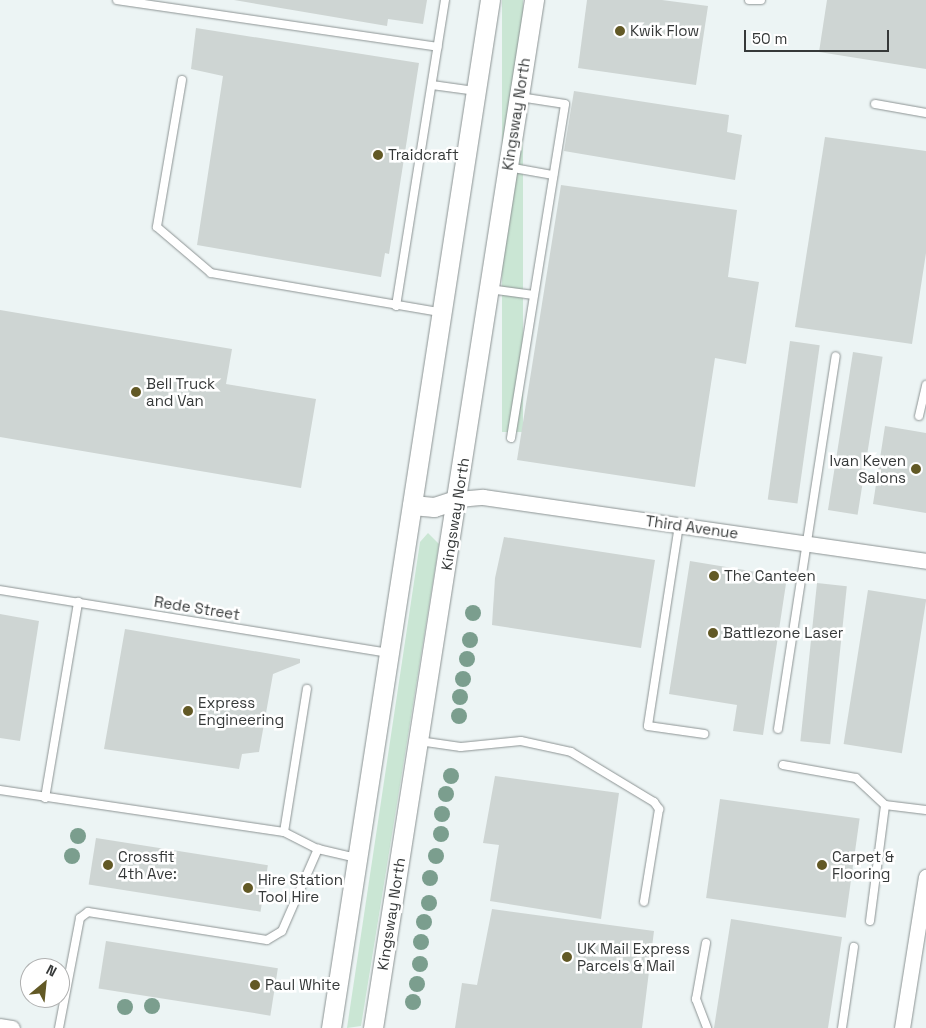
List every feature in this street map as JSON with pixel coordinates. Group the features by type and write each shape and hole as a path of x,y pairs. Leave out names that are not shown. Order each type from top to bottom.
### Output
{"street":[{"path":"331,1028 390,653 439,312 490,0"},
{"name":"Kingsway North","path":"373,1028 458,500 534,0"},
{"name":"Third Avenue","path":"458,500 483,497 926,561"},
{"path":"412,505 434,507 458,500"},
{"path":"902,1028 926,877"},
{"path":"0,1026 12,1028"}],"lane":[{"path":"117,0 438,46"},
{"path":"396,306 445,0"},
{"path":"749,0 762,0"},
{"path":"182,80 157,227 211,273 439,312"},
{"path":"432,85 476,91"},
{"path":"511,438 564,104 519,97"},
{"path":"875,104 926,113"},
{"path":"508,167 553,175"},
{"path":"489,289 534,295"},
{"path":"778,729 836,356"},
{"path":"919,416 926,385"},
{"path":"679,525 648,726 704,734"},
{"name":"Rede Street","path":"0,590 390,653"},
{"path":"45,798 78,602"},
{"path":"284,832 307,689"},
{"path":"419,741 460,747 521,741 571,752 654,802 659,809 644,902"},
{"path":"782,765 856,778 885,805 926,810"},
{"path":"0,790 284,832 318,850 358,858"},
{"path":"870,921 885,805"},
{"path":"59,1028 80,918 88,912 267,940 282,930 318,850"},
{"path":"706,943 696,999 707,1028"},
{"path":"842,1028 854,947"}],"green space":[{"path":"502,0 523,0 523,432 502,432"},
{"path":"428,533 439,544 361,1026 347,1028 420,542"}],"building":[{"path":"234,0 427,0 423,24 388,19 387,26"},
{"path":"587,0 662,0 708,6 696,85 578,68"},
{"path":"827,0 926,0 926,69 819,52"},
{"path":"196,28 419,63 389,254 385,253 381,277 197,245 223,76 191,69"},
{"path":"574,91 729,115 727,132 742,135 735,180 564,151"},
{"path":"825,137 926,151 926,253 912,344 795,327"},
{"path":"561,185 737,210 728,277 759,282 746,364 715,358 695,487 517,460"},
{"name":"Bell Truck and Van","path":"0,310 232,349 226,384 316,399 301,488 0,437"},
{"path":"790,341 820,345 797,504 768,499"},
{"path":"853,352 883,357 858,515 828,510"},
{"path":"885,426 926,433 926,513 873,504"},
{"path":"504,537 655,560 641,648 492,625 495,578"},
{"name":"Battlezone Laser","path":"690,561 787,577 763,735 733,731 737,705 669,694"},
{"path":"817,583 847,586 830,744 800,741"},
{"path":"868,590 926,599 902,753 844,744"},
{"path":"0,614 39,621 20,741 0,738"},
{"name":"Express Engineering","path":"125,629 300,659 300,663 273,674 259,752 242,754 239,769 104,749"},
{"path":"495,776 619,793 601,919 490,901 499,845 483,843"},
{"path":"720,799 860,819 846,918 706,898"},
{"path":"96,838 268,865 261,912 89,884"},
{"name":"UK Mail Express Parcels & Mail","path":"492,909 654,931 642,1028 455,1028 462,983 477,985"},
{"path":"731,919 842,937 828,1028 714,1028"},
{"path":"106,941 278,968 270,1016 98,988"}],"place":[{"name":"Kwik Flow","path":"620,31"},
{"name":"Traidcraft","path":"378,155"},
{"name":"Bell Truck and Van","path":"136,392"},
{"name":"Ivan Keven Salons","path":"916,469"},
{"name":"The Canteen","path":"714,576"},
{"name":"Battlezone Laser","path":"713,633"},
{"name":"Express Engineering","path":"188,711"},
{"name":"Crossfit 4th Ave:","path":"108,865"},
{"name":"Carpet & Flooring","path":"822,865"},
{"name":"Hire Station Tool Hire","path":"248,888"},
{"name":"UK Mail Express Parcels & Mail","path":"567,957"},
{"name":"Paul White","path":"255,985"}]}
